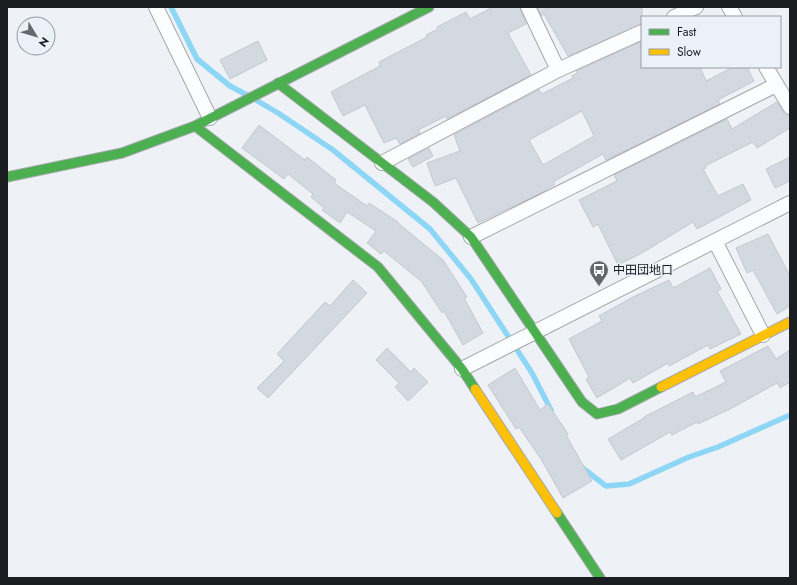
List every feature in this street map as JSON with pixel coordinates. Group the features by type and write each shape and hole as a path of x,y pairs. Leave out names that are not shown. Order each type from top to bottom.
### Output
{"street":[{"path":"156,7 210,118"},
{"path":"7,177 122,154 195,126 429,7"},
{"path":"528,7 558,70"},
{"path":"676,16 696,7"},
{"path":"729,7 735,16"},
{"path":"382,163 558,70 641,32"},
{"path":"767,68 790,107"},
{"path":"278,83 432,202 471,237 582,402 597,414 618,409 790,322"},
{"path":"471,237 776,84"},
{"path":"195,126 378,267 462,369 600,578"},
{"path":"462,369 790,203"},
{"path":"715,241 763,335"}],"building":[{"path":"493,7 520,7 526,24 508,33 531,75 447,119 446,116 418,130 420,133 400,144 396,138 384,143 365,105 343,116 331,92 380,66 379,62 427,37 426,35 438,29 437,27 466,12 470,19"},
{"path":"537,7 642,7 641,24 568,56 544,14 541,16"},
{"path":"258,41 267,60 230,79 220,60"},
{"path":"641,41 641,68 700,68 706,81 731,68 748,68 754,81 718,100 720,104 606,160 603,154 553,182 555,184 537,195 478,223 456,178 435,186 427,163 460,151 454,135 539,90 542,94 573,78 572,76 577,73 576,71","holes":["582,111 594,136 543,165 529,140"]},
{"path":"777,102 786,115 790,115 790,128 757,148 753,142 705,166 706,168 703,169 718,196 743,184 751,200 697,229 693,222 642,253 618,265 598,224 593,227 579,200 617,181 614,175 727,119 732,129"},
{"path":"259,125 305,160 307,157 336,180 334,183 367,206 369,203 398,222 443,260 467,297 464,298 483,333 463,345 444,311 442,313 422,282 384,251 381,254 367,243 376,231 347,212 340,223 322,210 324,208 311,197 313,194 288,174 284,179 242,148"},
{"path":"429,148 433,156 413,167 408,159"},
{"path":"790,157 790,181 775,188 766,169"},
{"path":"768,234 790,276 790,306 777,314 753,270 747,273 736,248"},
{"path":"710,268 721,289 717,291 741,334 710,349 708,345 669,366 668,363 633,383 630,378 597,398 586,379 589,377 569,339 602,321 599,316 631,298 669,280 673,288"},
{"path":"353,280 367,293 268,398 257,388 284,361 277,354 325,302 330,306"},
{"path":"768,346 776,359 790,350 790,382 780,388 777,383 732,408 698,424 697,422 672,435 670,432 621,460 608,439 644,417 693,392 695,397 726,382 720,371"},
{"path":"387,348 411,372 414,368 428,382 408,401 395,387 399,383 376,360"},
{"path":"515,368 540,410 548,404 568,434 566,435 592,481 563,498 541,459 519,427 516,429 488,385"}],"waterway":[{"path":"171,7 197,59 230,86 247,95"},
{"path":"256,100 333,150 430,229 471,279 532,373 551,410"},
{"path":"580,466 606,486 629,484 790,415"}],"traffic: fast":[{"path":"7,177 122,153 195,126 429,7"},
{"path":"278,83 433,202 471,237 582,402 597,414 618,409 661,387"},
{"path":"195,126 378,267 462,369 475,389"},
{"path":"557,513 600,578"}],"traffic: slow":[{"path":"661,387 790,322"},
{"path":"475,389 557,513"}],"place":[{"name":"中田団地口","path":"599,287"}]}
